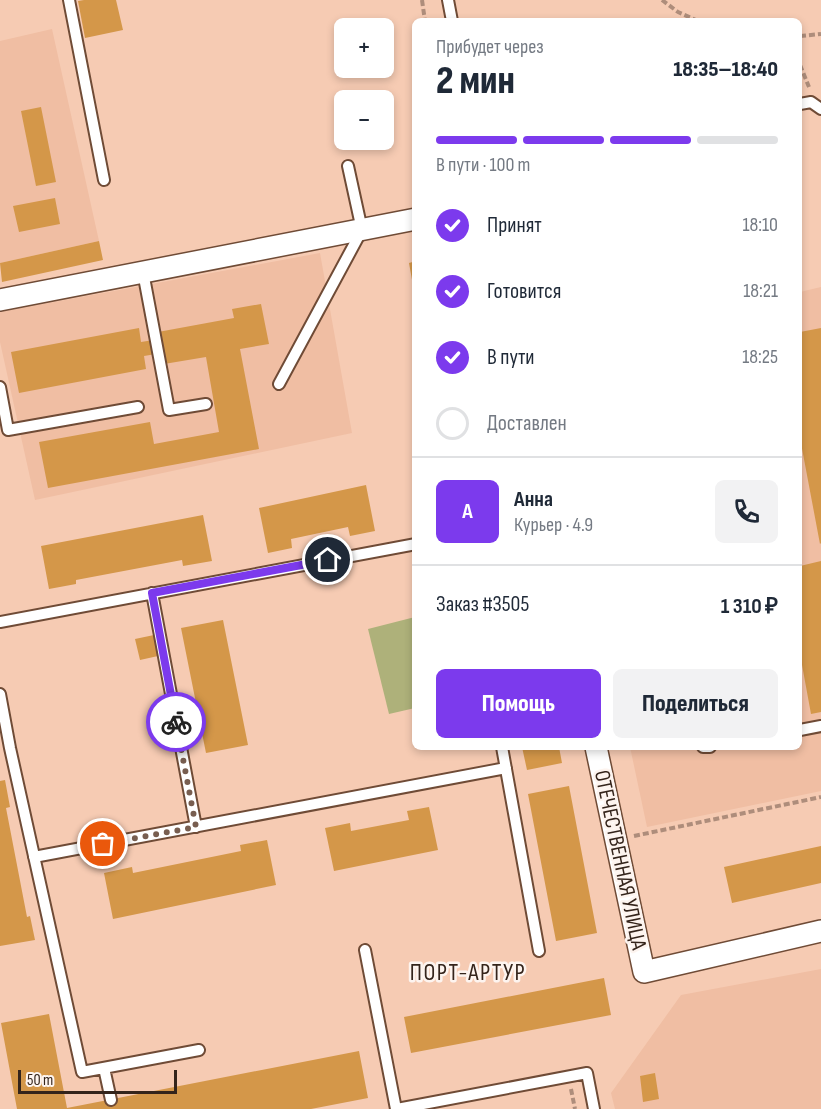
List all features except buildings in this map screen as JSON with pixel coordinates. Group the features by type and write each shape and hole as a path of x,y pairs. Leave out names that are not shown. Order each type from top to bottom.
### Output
{"street":[{"path":"0,300 412,220"},
{"name":"ОТЕЧЕСТВЕННАЯ УЛИЦА","path":"597,750 644,972 821,931"}],"lane":[{"path":"69,0 104,180"},
{"path":"448,0 451,18"},
{"path":"802,104 811,102 821,109"},
{"path":"279,384 362,230 357,216 348,166"},
{"path":"143,272 169,410 207,404"},
{"path":"0,387 8,430 138,406"},
{"path":"0,622 412,545"},
{"path":"152,593 196,827"},
{"path":"0,694 5,749 34,857 82,1072 199,1050"},
{"path":"802,730 821,726"},
{"path":"503,750 539,951"},
{"path":"34,857 506,768"},
{"path":"365,950 396,1109 587,1074 594,1109"},
{"path":"104,1068 111,1100"}],"path":[{"path":"422,0 425,18"},
{"path":"662,0 678,12 691,18"},
{"path":"802,36 821,34"},
{"path":"802,70 812,94"},
{"path":"616,840 821,797"}],"shaded area":[{"path":"52,29 99,241 0,263 0,41"},
{"path":"320,253 352,433 35,500 0,342 0,312"},
{"path":"821,287 821,791 647,827 631,750 802,750 802,292"},
{"path":"821,969 821,1109 615,1109 611,1093 681,995"}],"green space":[{"path":"412,618 412,709 389,714 368,629"}],"way so far":[{"path":"103,844 196,827 176,722"}],"district":[{"name":"ПОРТ-АРТУР","path":"468,972"}],"route":[{"path":"176,722 152,593 328,560"}]}
